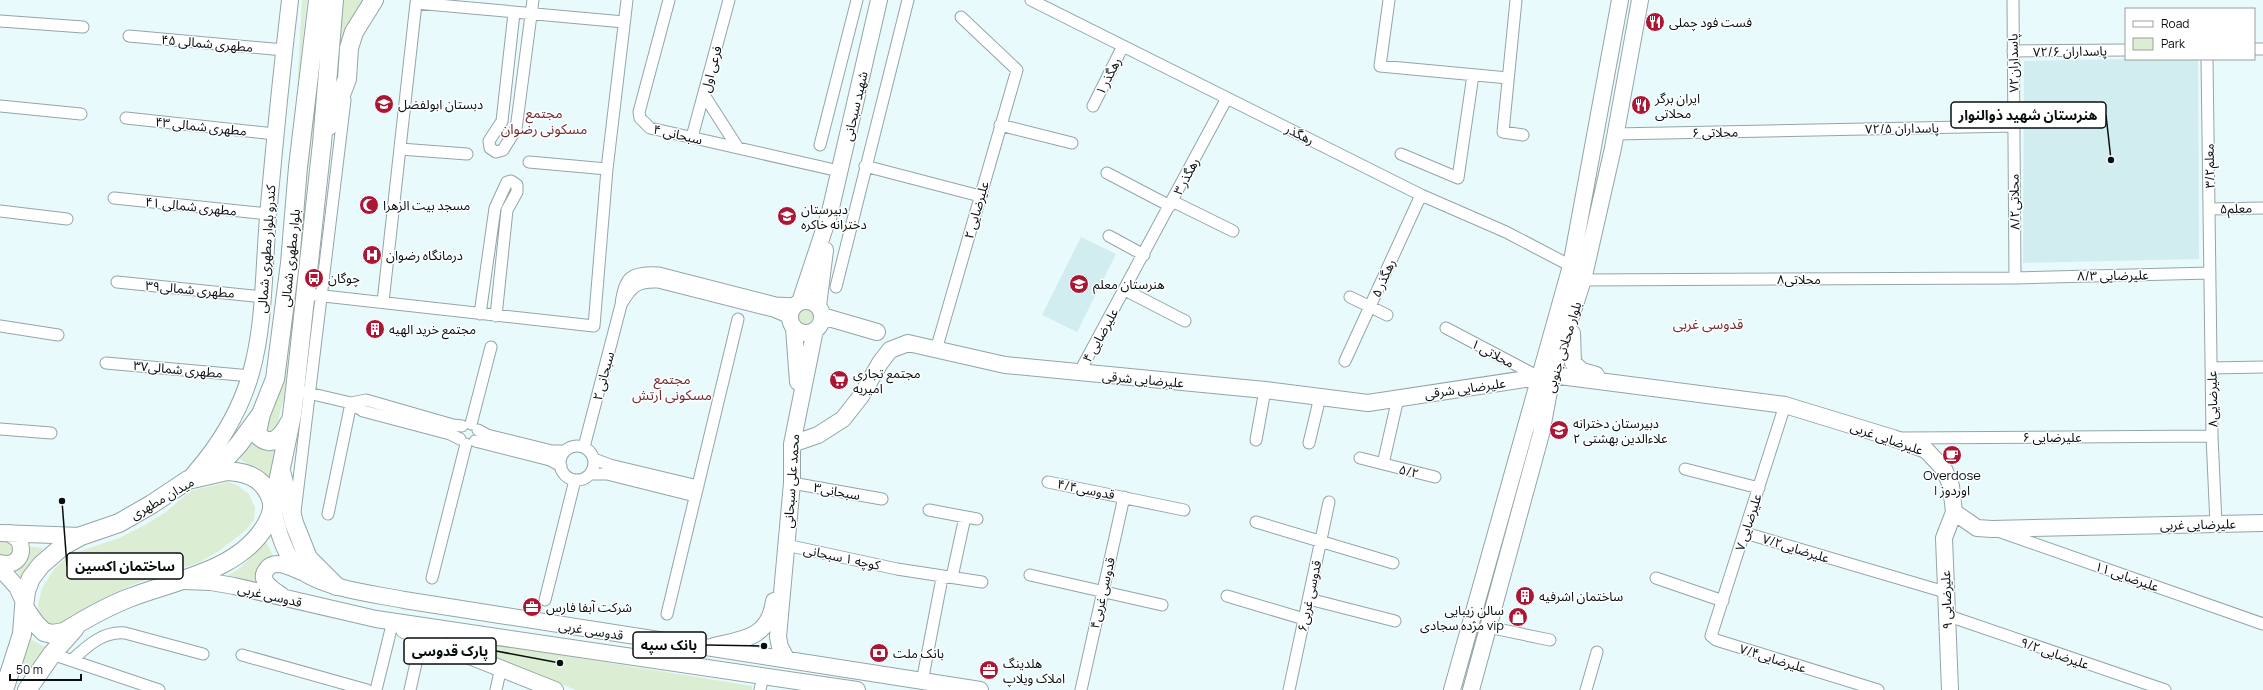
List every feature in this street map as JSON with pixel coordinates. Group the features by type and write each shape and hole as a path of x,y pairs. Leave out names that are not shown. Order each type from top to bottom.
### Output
{"main road":[{"name":"بلوار مطهری شمالی","path":"188,480 214,466 229,455 261,414 275,379 318,0"},
{"name":"بلوار مطهری شمالی","path":"273,506 292,415 303,392 314,295 322,143 334,0"},
{"path":"322,143 347,79 350,48 354,32 374,0"},
{"path":"261,414 257,432 260,437 269,442 274,441 283,433 292,415"},
{"path":"281,470 294,522 308,558 336,586"},
{"name":"میدان مطهری","path":"5,684 22,634 24,604 31,578 41,565 63,546 81,536 119,523 152,504 188,480 227,471 246,473 265,487 271,495 273,506"},
{"path":"24,604 35,623 44,632 52,634 64,632 81,621 128,598 205,572 240,551 264,528 271,517 273,506"},
{"path":"30,686 52,654 81,621"},
{"path":"5,684 15,671 23,670 30,674 30,686"}],"street":[{"name":"کندرو بلوار مطهری شمالی","path":"188,480 223,437 245,396 259,347 264,297 268,214 275,134 290,0"},
{"path":"514,13 502,122 489,141 490,148 496,152 504,150 516,129 532,0"},
{"path":"347,79 314,295 594,326 607,169 627,0"},
{"name":"سبحانی ۴","path":"669,0 639,112 640,118 650,128 839,171"},
{"name":"فرعی اول","path":"692,137 729,0"},
{"path":"820,145 857,0"},
{"name":"شهید سبحانی","path":"815,330 819,327 830,212 879,0"},
{"path":"836,288 865,166 908,0"},
{"name":"رهگذر","path":"1031,0 1421,195 1506,232 1571,266"},
{"path":"1389,0 1380,66 1508,78"},
{"path":"1516,0 1504,132 1523,134"},
{"name":"بلوار محلاتی جنوبی","path":"1452,690 1546,376 1571,266 1620,0"},
{"name":"بلوار محلاتی جنوبی","path":"1471,690 1541,434 1546,376 1573,316 1583,280 1615,134 1640,0"},
{"name":"پاسداران۷۲","path":"2013,0 2014,126"},
{"path":"383,302 416,3 624,22"},
{"name":"۲ علیرضایی","path":"936,350 1016,70 961,17"},
{"path":"0,21 83,27"},
{"name":"مطهرى شمالى ۴۵","path":"129,36 284,50"},
{"name":"۱ رهگذر","path":"1093,106 1123,46"},
{"name":"۷۲/۶ پاسداران","path":"2013,51 2125,50"},
{"name":"معلم۳/۲","path":"2207,60 2210,273"},
{"path":"1401,154 1458,178 1473,75"},
{"path":"704,95 738,148"},
{"name":"۳ رهگذر","path":"1144,255 1227,98"},
{"path":"0,106 81,114"},
{"name":"مطهرى شمالى ۴۳","path":"126,118 275,134"},
{"path":"1000,125 1072,143"},
{"name":"۷۲/۵ پاسداران","path":"1814,130 2014,126"},
{"name":"محلاتی۸/۲","path":"2014,126 2015,278"},
{"name":"۶ محلاتی","path":"1615,134 1814,130"},
{"path":"400,149 467,154"},
{"path":"529,162 607,169"},
{"path":"865,166 980,196"},
{"path":"1107,173 1233,231"},
{"path":"480,314 495,208 507,182 511,181 516,185 516,192 507,210 496,316"},
{"name":"۵ رهگذر","path":"1345,361 1421,195"},
{"name":"۴۱ مطهرى شمالى","path":"114,198 268,214"},
{"name":"معلم۵","path":"2209,209 2263,208"},
{"path":"0,211 67,219"},
{"name":"شهید سبحانی","path":"795,313 830,212"},
{"path":"1109,236 1144,255"},
{"name":"۴ علیرضایی","path":"1079,374 1144,255"},
{"name":"سبحانی ۲","path":"584,447 621,305 623,287 632,276 644,272 659,273 677,282 776,303 795,313"},
{"name":"۸/۳ علیرضایی","path":"2015,278 2210,273"},
{"name":"علیرضایی۸","path":"2210,273 2212,436 2216,524"},
{"name":"محلاتی۸","path":"1583,280 2015,278"},
{"name":"مطهرى شمالى۳۹","path":"117,282 264,297"},
{"path":"1125,290 1185,321"},
{"path":"1350,297 1387,316"},
{"path":"815,330 804,333 795,313 809,301 820,311 877,332"},
{"name":"محمد علی سبحانی","path":"795,313 800,397"},
{"name":"علیرضایی غربی","path":"1573,316 1571,356 1573,363 1582,371 1636,385"},
{"path":"667,614 738,319"},
{"path":"0,326 58,335"},
{"name":"۱ محلاتی","path":"1446,328 1546,376"},
{"name":"محمد علی سبحانی","path":"787,660 780,647 778,637 792,483 792,444 800,397 815,330"},
{"name":"علیرضایی شرقی","path":"792,444 818,435 843,419 861,396 880,363 890,350 908,343 1005,365 1079,374 1265,390 1368,403 1546,376"},
{"path":"467,441 478,436 471,426 490,347"},
{"name":"مطهرى شمالى۳۷","path":"106,362 250,376"},
{"path":"2211,368 2263,367"},
{"name":"علیرضایی غربی","path":"1546,376 1636,385 1785,406 1893,438 1926,450 1944,469 1951,486 1954,512 1977,528 1992,529 2263,523"},
{"path":"1256,440 1265,390"},
{"path":"294,522 303,392 351,403 363,411 401,416 453,425 471,426 487,434 552,451 565,451 574,446 584,447 589,450 594,459 593,470 586,478 575,480 566,475 560,466 550,460 467,441 401,416"},
{"path":"1309,443 1320,397"},
{"path":"1383,464 1398,398"},
{"path":"328,514 351,403"},
{"name":"۷ علیرضایی","path":"1713,639 1712,636 1785,406"},
{"path":"467,441 459,430 471,426"},
{"path":"0,429 51,433"},
{"name":"۶ علیرضایی","path":"1893,438 2212,436"},
{"path":"432,578 467,441"},
{"path":"560,466 562,456 565,451"},
{"name":"۵/۲","path":"1360,458 1435,477"},
{"path":"594,459 696,491"},
{"path":"1685,469 1760,488"},
{"path":"590,474 607,474 696,491"},
{"path":"545,600 575,480"},
{"name":"قدوسی۴/۴","path":"1048,482 1184,510"},
{"name":"سبحانی۳","path":"792,483 882,498"},
{"name":"قدوسی غربی۴","path":"1081,690 1124,497"},
{"name":"قدوسی غربی۶","path":"1289,690 1329,502"},
{"path":"273,506 280,539 302,572"},
{"path":"929,510 977,519"},
{"name":"۹ علیرضایی","path":"1950,690 1944,538 1954,512"},
{"path":"922,682 942,578 952,577 965,517"},
{"path":"1256,522 1321,543 1393,563"},
{"name":"۱۱ علیرضایی","path":"1992,529 2263,624"},
{"name":"علیرضایی۷/۲","path":"1745,532 1945,592"},
{"path":"5,533 81,536"},
{"path":"0,563 13,564 18,561 22,553 19,540 5,533"},
{"name":"کوچه ۱ سبحانی","path":"786,545 897,569 982,582"},
{"name":"قدوسی غربی","path":"286,599 265,582 263,577 265,571 270,566 278,564 336,586 410,601 787,660 922,682 949,688 980,690"},
{"name":"محمد علی سبحانی","path":"706,648 748,638 766,625 773,608 779,570 784,564"},
{"path":"0,568 17,587 24,604"},
{"path":"1030,574 1162,605"},
{"path":"1656,578 1723,602"},
{"name":"قدوسی غربی","path":"180,581 219,584 376,619 761,683 857,690"},
{"path":"1227,596 1304,619"},
{"path":"1309,599 1395,621"},
{"name":"۹/۲ علیرضایی","path":"1946,615 2165,690"},
{"path":"376,619 501,667 555,690"},
{"path":"376,690 392,625"},
{"path":"1488,627 1550,640"},
{"path":"72,660 90,643 114,633 125,633 203,654"},
{"path":"410,690 422,636"},
{"name":"علیرضایی۷/۴","path":"1713,639 1878,690"},
{"path":"1586,690 1597,652"},
{"path":"52,654 159,690"},
{"path":"242,655 367,690"},
{"path":"496,690 501,667"}],"shaded area":[{"path":"2125,59 2198,60 2199,259 2023,263 2024,61"},
{"name":"هنرستان معلم","path":"1081,237 1116,254 1077,332 1042,315"}],"green space":[{"path":"302,0 307,0 297,93"},
{"path":"342,0 364,0 351,20 335,87"},
{"path":"321,51 284,397 276,429 264,435"},
{"path":"806,307 813,310 816,317 813,324 806,327 799,324 796,317 799,310"},
{"path":"250,439 279,445 272,480 238,458"},
{"path":"228,482 237,485 249,494 255,508 254,520 246,530 219,551 198,563 131,585 67,622 54,625 48,623 40,613 38,605 42,588 55,568 71,554 119,538 145,525 166,512 190,491"},
{"path":"0,537 11,539 17,554 0,558"},
{"path":"265,539 274,558 261,564 259,567 257,571 258,584 226,576 248,560"},
{"path":"26,546 43,548 22,579 16,570 26,560"},
{"path":"29,638 48,649 33,671 26,666 19,666"},
{"path":"462,639 752,686 752,690 576,690 450,640"}],"place":[{"name":"فست فود چملی","path":"1655,22"},
{"name":"دبستان ابولفضل","path":"384,104"},
{"name":"ایران برگر محلاتی","path":"1641,105"},
{"name":"هنرستان شهید ذوالنوار","path":"2111,160"},
{"name":"مسجد بیت الزهرا","path":"369,205"},
{"name":"دبیرستان دخترانه خاکره","path":"787,216"},
{"name":"درمانگاه رضوان","path":"372,255"},
{"name":"چوگان","path":"314,278"},
{"name":"هنرستان معلم","path":"1079,284"},
{"name":"مجتمع خرید الهیه","path":"375,329"},
{"name":"مجتمع تجاری امیریه","path":"839,380"},
{"name":"دبیرستان دخترانه علاءالدین بهشتی ۲","path":"1559,430"},
{"name":"Overdose | اوردوز","path":"1952,455"},
{"name":"ساختمان اکسین","path":"62,501"},
{"name":"ساختمان اشرفیه","path":"1525,596"},
{"name":"شرکت آبفا فارس","path":"532,607"},
{"name":"سالن زیبایی مژده سجادی vip","path":"1518,617"},
{"name":"بانک سپه","path":"764,646"},
{"name":"بانک ملت","path":"879,653"},
{"name":"پارک قدوسی","path":"560,663"},
{"name":"هلدینگ املاک ویلاپ","path":"989,670"}],"district":[{"name":"مجتمع مسکونی رضوان","path":"544,122"},
{"name":"قدوسی غربی","path":"1708,324"},
{"name":"مجتمع مسکونی ارتش","path":"672,388"}]}
